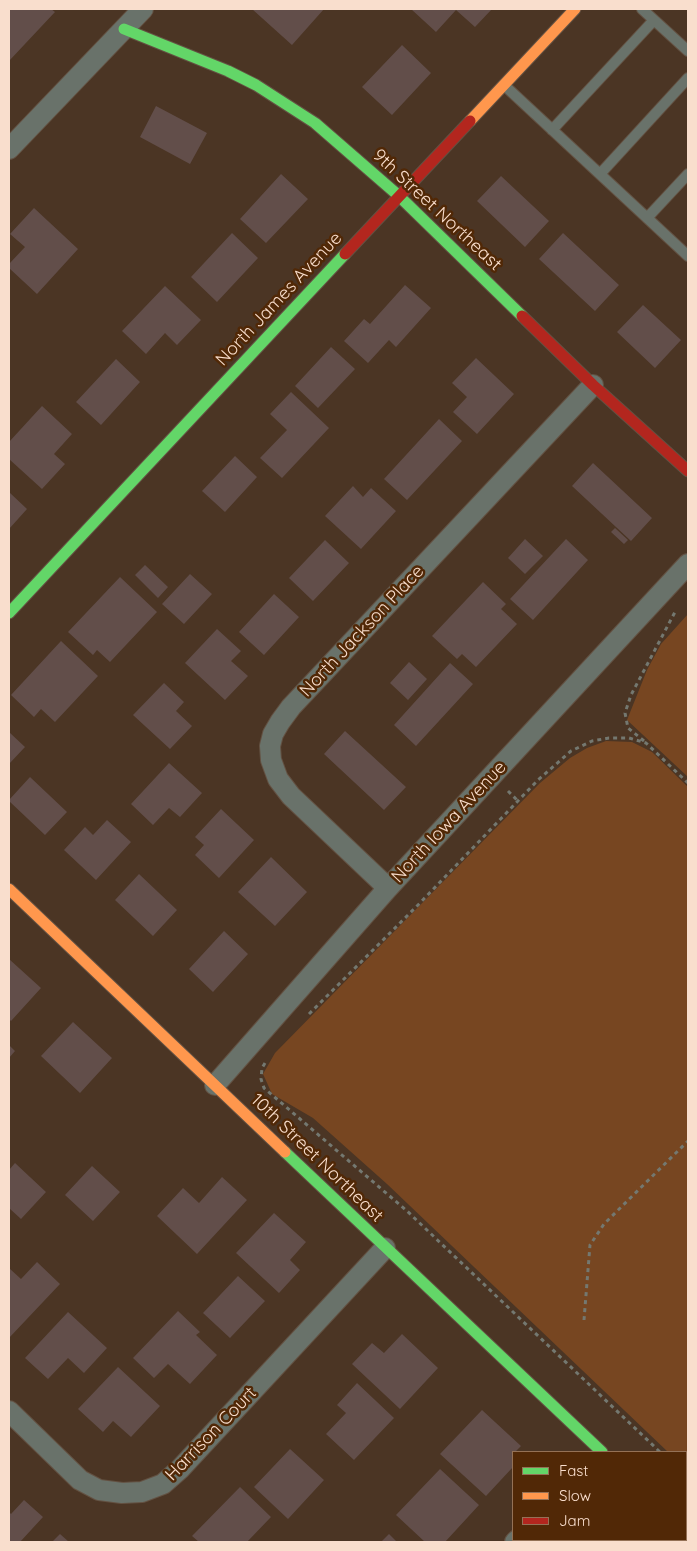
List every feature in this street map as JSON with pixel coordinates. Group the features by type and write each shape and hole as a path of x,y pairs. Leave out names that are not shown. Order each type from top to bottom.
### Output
{"street":[{"path":"9,149 142,9"},
{"name":"North James Avenue","path":"9,613 575,9"},
{"name":"9th Street Northeast","path":"124,29 228,71 256,85 315,123 399,196 593,385 688,471"},
{"name":"North Jackson Place","path":"388,888 291,796 278,779 271,760 270,746 273,734 292,707 593,385"},
{"name":"North Iowa Avenue","path":"215,1085 388,888 688,564"},
{"name":"10th Street Northeast","path":"9,889 600,1451"},
{"name":"Harrison Court","path":"9,1411 80,1480 99,1490 122,1493 142,1492 163,1484 180,1469 385,1248"}],"lane":[{"path":"642,9 688,51"},
{"path":"552,130 654,20"},
{"path":"600,174 688,78"},
{"path":"503,85 688,256"},
{"path":"647,218 688,174"}],"path":[{"path":"679,606 631,695 625,713 628,728 688,783"},
{"path":"308,1015 419,904 538,780 571,752 592,741 609,738 629,738 646,743"},
{"path":"266,1062 262,1068 261,1079 264,1088 407,1211 659,1451"},
{"path":"584,1320 590,1245 604,1224 688,1141"}],"shaded area":[{"path":"688,614 688,777 627,720 647,670 661,644"},
{"path":"606,741 632,742 652,752 688,787 688,1472 687,1451 667,1451 387,1184 313,1118 272,1094 263,1074 275,1053 540,783 570,758 587,748"}],"building":[{"path":"9,9 51,9 55,12 9,61"},
{"path":"252,9 324,9 292,45"},
{"path":"411,9 492,9 475,27 456,10 436,32"},
{"path":"402,45 431,73 392,115 362,87"},
{"path":"156,106 207,133 190,164 140,137"},
{"path":"281,174 308,199 266,243 240,219"},
{"path":"501,176 549,221 525,247 477,201"},
{"path":"34,208 78,249 37,294 9,268 9,264 25,247 10,234"},
{"path":"232,233 258,258 217,302 191,277"},
{"path":"563,233 619,285 595,311 539,259"},
{"path":"405,285 431,308 396,347 389,340 368,363 344,341 364,319 370,324"},
{"path":"165,286 201,320 177,345 165,333 146,354 122,331"},
{"path":"643,305 681,340 655,368 617,332"},
{"path":"331,347 355,369 318,408 295,386"},
{"path":"476,358 514,394 477,434 453,412 467,397 452,383"},
{"path":"116,359 140,382 101,425 76,402"},
{"path":"291,392 329,428 282,478 260,458 287,430 270,414"},
{"path":"42,406 72,434 54,454 65,464 42,489 9,459 9,442"},
{"path":"439,419 462,441 407,500 384,479"},
{"path":"235,456 257,477 225,512 202,491"},
{"path":"593,463 652,518 631,541 572,486"},
{"path":"353,486 363,497 371,488 396,511 361,549 325,516"},
{"path":"9,492 27,509 9,529"},
{"path":"615,528 628,540 624,544 611,532"},
{"path":"525,539 543,556 525,574 508,558"},
{"path":"566,539 588,560 533,620 510,599"},
{"path":"325,540 349,563 313,601 289,578"},
{"path":"145,565 168,587 158,598 135,575"},
{"path":"190,574 212,594 184,624 162,604"},
{"path":"120,577 157,612 110,662 97,650 93,655 68,632"},
{"path":"483,582 506,604 501,609 517,624 476,667 462,654 457,659 432,636"},
{"path":"274,594 299,617 264,655 239,632"},
{"path":"217,629 241,651 231,661 248,676 225,700 185,663"},
{"path":"61,641 98,676 55,722 41,709 34,717 11,695"},
{"path":"409,662 427,679 408,700 390,683"},
{"path":"450,663 473,684 416,746 394,725"},
{"path":"164,683 184,702 176,711 192,726 170,749 133,715"},
{"path":"345,731 406,787 384,810 324,754"},
{"path":"9,732 25,747 9,764"},
{"path":"169,763 202,793 180,817 169,808 153,825 131,804"},
{"path":"30,777 67,812 45,835 9,801"},
{"path":"221,809 254,840 219,878 195,855 204,845 195,837"},
{"path":"107,820 131,842 96,880 64,850 85,827 93,835"},
{"path":"271,857 307,892 275,926 238,892"},
{"path":"139,874 177,910 153,936 115,900"},
{"path":"224,931 248,954 213,992 189,969"},
{"path":"9,959 41,988 11,1021 9,1019"},
{"path":"73,1022 112,1058 80,1093 41,1056"},
{"path":"9,1045 15,1051 9,1058"},
{"path":"15,1163 46,1192 21,1219 9,1208 9,1170"},
{"path":"92,1166 120,1192 93,1221 65,1195"},
{"path":"222,1177 247,1200 197,1254 157,1216 183,1188 199,1203"},
{"path":"274,1213 306,1242 290,1260 300,1270 279,1293 236,1253"},
{"path":"37,1262 60,1284 9,1338 9,1268 21,1279"},
{"path":"238,1276 265,1301 230,1338 203,1313"},
{"path":"178,1311 200,1332 196,1335 217,1355 190,1384 168,1364 154,1378 133,1358"},
{"path":"68,1312 107,1348 84,1373 68,1358 48,1379 25,1358"},
{"path":"402,1334 438,1368 400,1409 352,1364 372,1343 384,1353"},
{"path":"118,1367 160,1406 131,1437 113,1421 103,1432 78,1409"},
{"path":"357,1383 394,1418 354,1460 326,1434 346,1413 337,1405"},
{"path":"482,1410 521,1446 516,1451 512,1451 512,1468 486,1496 440,1454"},
{"path":"290,1449 324,1480 288,1519 254,1487"},
{"path":"440,1469 479,1505 445,1542 425,1542 396,1515"},
{"path":"240,1487 271,1517 247,1542 199,1542 192,1536"},
{"path":"24,1500 43,1517 20,1542 9,1542 9,1512 11,1514"},
{"path":"60,1534 69,1542 52,1542"},
{"path":"389,1534 397,1542 381,1542"}],"traffic: fast":[{"path":"124,29 228,71 256,85 315,123 399,196 522,316"},
{"path":"9,613 345,254"},
{"path":"285,1152 601,1451"}],"traffic: slow":[{"path":"470,121 575,9"},
{"path":"9,889 285,1152"}],"traffic: jam":[{"path":"345,254 470,121"},
{"path":"522,316 593,385 688,471"}]}
